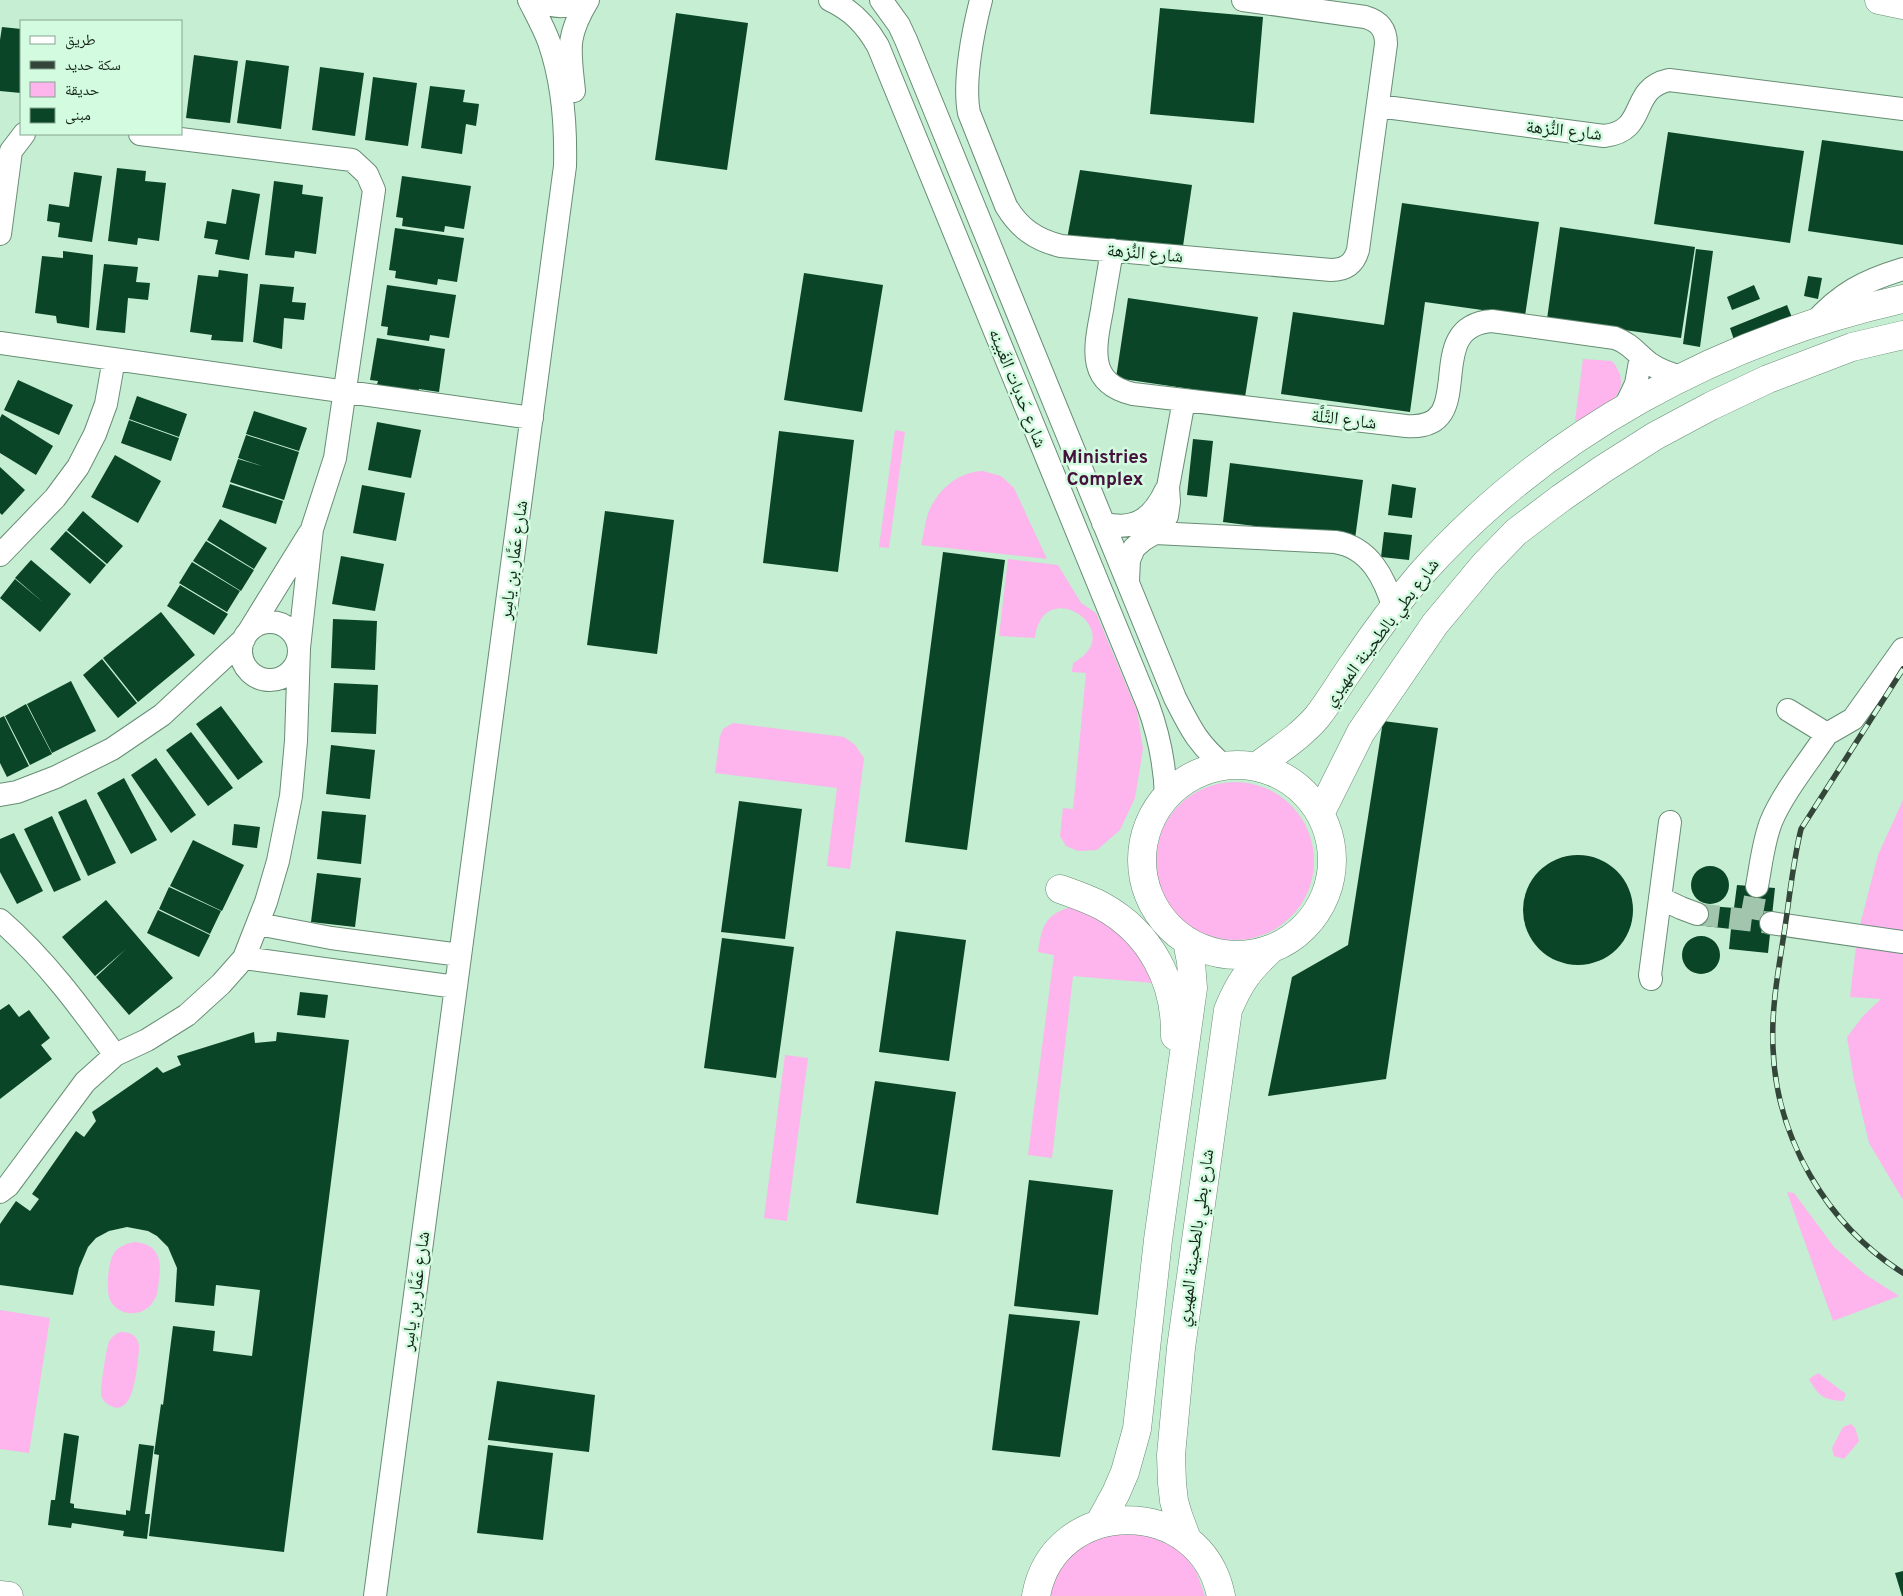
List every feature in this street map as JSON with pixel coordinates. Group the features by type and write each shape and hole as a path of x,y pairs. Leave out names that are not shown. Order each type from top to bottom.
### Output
{"main road":[{"path":"1879,0 1903,5"},
{"name":"شارع بطي بالطحينة المهيري","path":"1256,767 1302,732 1317,717 1362,650 1420,576 1462,530 1505,492 1548,459 1624,409 1682,377 1740,350 1861,308 1903,299"},
{"path":"1320,814 1361,732 1435,624 1485,564 1516,532 1603,469 1655,436 1711,406 1768,379 1852,347 1903,335"},
{"path":"1224,766 1256,767 1287,779 1300,788 1320,814 1331,844 1332,861 1326,892 1320,907 1310,921 1286,942 1271,949 1242,955 1213,952 1186,941 1162,920 1146,890 1142,874 1142,857 1146,835 1156,810 1166,797 1192,776 1224,766"},
{"path":"1060,890 1101,905 1117,915 1138,933 1156,958 1169,986 1175,1018 1177,1107"},
{"name":"شارع بطي بالطحينة المهيري","path":"1099,1524 1125,1472 1136,1429 1158,1240 1193,988 1191,962 1186,941"},
{"name":"شارع بطي بالطحينة المهيري","path":"1187,1539 1174,1501 1171,1455 1181,1348 1194,1244 1228,1010 1236,990 1249,970 1271,949"},
{"path":"1017,1596 1039,1585 1060,1549 1071,1538 1099,1524 1130,1519 1145,1520 1174,1531 1187,1539 1207,1560 1214,1573 1221,1596"},
{"path":"0,1595 9,1596"}],"street":[{"name":"شارع عَمَّار بن ياسِر","path":"529,0 549,42 556,67 564,115 566,166"},
{"path":"535,0 558,6 569,5 583,0"},
{"name":"شارع عَمَّار بن ياسِر","path":"374,1596 566,166 575,129 576,109 570,45 574,25 588,0"},
{"name":"شارع حَدبات الغَبينه","path":"830,0 853,13 871,34 878,46 1148,704 1160,743 1165,770 1166,797"},
{"name":"شارع حَدبات الغَبينه","path":"881,0 891,12 903,33 1175,698 1190,729 1200,743 1224,766"},
{"name":"شارع النُّزهة","path":"982,0 968,74 967,101 972,119 1006,206 1013,218 1023,228 1048,243 1061,246 1331,270 1346,268 1356,257 1358,250 1386,44 1384,29 1379,23 1365,17 1243,0"},
{"name":"شارع النُّزهة","path":"1378,106 1604,136 1619,133 1625,129 1635,118 1640,103 1648,90 1662,81 1670,80 1903,109"},
{"path":"0,234 11,150 23,135"},
{"path":"148,135 352,160 367,174 374,190 335,458 312,528 298,659 294,668 278,679 269,680 245,674 225,674 205,680 187,691"},
{"name":"شارع التَّلَّة","path":"1112,250 1095,352 1100,372 1107,380 1124,392 1406,426 1422,426 1437,418 1446,405 1453,352 1460,336 1474,324 1492,320 1614,338 1631,345 1641,356 1660,370 1682,377"},
{"path":"1812,324 1832,304 1854,288 1865,282 1903,269"},
{"path":"0,343 532,418"},
{"path":"1624,409 1636,384 1641,356"},
{"path":"0,556 55,498 78,467 95,434 106,404 114,359"},
{"path":"1128,584 1131,554 1138,544 1155,533 1167,516 1169,502 1168,487 1184,400"},
{"path":"1103,523 1128,526 1144,520 1156,508 1168,487"},
{"path":"296,738 290,713 280,695 244,665 241,656 246,635 312,528"},
{"path":"1155,533 1335,542 1349,545 1362,553 1374,566 1386,586 1394,609"},
{"path":"0,795 17,792 56,777 112,749 162,716 257,626 266,622 276,623 292,632 299,649 296,738 291,796 278,861 258,924 244,958 221,984 187,1015 147,1040 115,1054 85,1082 8,1186 0,1192"},
{"path":"1757,886 1765,840 1782,802 1827,734 1853,719 1903,649"},
{"path":"1788,710 1827,734"},
{"path":"1651,979 1670,822"},
{"path":"1660,898 1698,914"},
{"path":"0,920 16,934 66,988 115,1054"},
{"path":"1771,922 1903,942"},
{"path":"258,924 330,938 460,955"},
{"path":"325,968 321,963 319,951 325,940 330,938"},
{"path":"244,958 456,986"}],"green space":[{"path":"1583,359 1612,361 1619,372 1621,382 1619,391 1605,406 1575,421"},
{"path":"895,430 905,432 889,548 879,547"},
{"path":"983,471 1001,476 1014,488 1047,559 921,545 928,515 938,495 958,478 966,474"},
{"path":"1008,559 1058,565 1081,603 1096,613 1137,711 1143,749 1135,798 1120,830 1097,850 1078,851 1066,846 1060,836 1063,808 1073,809 1086,673 1072,672 1073,663 1088,650 1093,637 1089,624 1079,614 1066,609 1052,610 1041,619 1035,638 999,636"},
{"path":"733,723 844,737 855,745 864,758 850,869 827,866 837,788 715,773 720,736 723,729"},
{"path":"1243,782 1258,785 1272,791 1291,805 1301,817 1311,838 1314,861 1311,884 1301,905 1291,917 1279,927 1258,937 1243,940 1227,940 1212,937 1191,927 1169,905 1157,876 1156,853 1159,838 1169,817 1191,795 1220,783"},
{"path":"1903,800 1903,934 1859,929 1878,855"},
{"path":"1075,906 1104,918 1135,951 1153,983 1073,976 1052,1158 1028,1155 1054,955 1038,952 1041,934 1047,921 1052,916"},
{"path":"1856,947 1903,953 1903,1200 1869,1143 1854,1080 1847,1037 1863,1016 1881,999 1850,997"},
{"path":"785,1055 808,1058 787,1221 764,1218"},
{"path":"1787,1192 1794,1193 1834,1247 1866,1275 1899,1296 1833,1321"},
{"path":"134,1242 148,1246 157,1254 160,1265 158,1291 155,1300 149,1307 138,1313 126,1313 115,1307 111,1302 108,1292 108,1277 114,1253 120,1247"},
{"path":"0,1310 50,1318 29,1453 0,1449"},
{"path":"120,1332 132,1334 137,1339 139,1350 133,1389 124,1405 118,1408 106,1403 101,1393 109,1342 112,1337"},
{"path":"1818,1373 1846,1394 1843,1401 1826,1398 1815,1389 1809,1379"},
{"path":"1851,1424 1855,1428 1859,1441 1844,1459 1834,1456 1832,1448 1843,1427"},
{"path":"1137,1530 1181,1551 1196,1571 1205,1596 1043,1596 1052,1570 1088,1536"}],"building":[{"path":"1160,8 1263,17 1254,123 1150,114"},
{"path":"676,13 748,23 727,170 655,160"},
{"path":"2,27 20,29 20,93 0,91 0,40"},
{"path":"194,55 238,61 230,123 186,118"},
{"path":"246,60 289,66 281,129 237,123"},
{"path":"320,67 364,73 355,136 312,130"},
{"path":"373,77 417,83 408,146 365,140"},
{"path":"430,86 465,90 463,102 479,104 476,126 466,124 462,154 421,148"},
{"path":"1668,132 1804,151 1790,243 1654,224"},
{"path":"1822,140 1903,151 1903,245 1808,231"},
{"path":"117,168 146,171 145,181 166,183 159,241 138,238 137,245 108,241"},
{"path":"1080,170 1192,185 1182,253 1067,239"},
{"path":"74,172 102,176 92,242 58,237 60,223 47,221 49,204 69,207"},
{"path":"402,176 471,186 464,229 445,226 444,232 402,226 403,218 396,217"},
{"path":"274,181 303,185 302,194 323,197 316,254 295,251 294,258 265,255"},
{"path":"232,189 260,194 249,260 215,254 218,240 204,238 207,221 226,224"},
{"path":"1402,203 1539,222 1525,316 1425,302 1410,412 1281,394 1293,312 1384,325"},
{"path":"1560,227 1695,247 1681,338 1547,319"},
{"path":"395,228 464,238 457,282 438,279 437,285 395,278 396,271 389,270"},
{"path":"1696,249 1713,251 1700,347 1683,344"},
{"path":"63,251 93,255 89,328 57,323 56,316 35,313 42,256 63,258"},
{"path":"104,264 138,267 136,282 150,283 148,300 128,298 125,333 96,330"},
{"path":"219,270 248,274 243,342 211,340 212,335 190,332 198,275 218,277"},
{"path":"804,273 883,285 862,412 784,400"},
{"path":"1808,276 1822,278 1818,299 1804,296"},
{"path":"260,284 294,287 292,302 306,303 304,320 284,318 282,349 253,342"},
{"path":"387,285 456,295 449,338 430,335 429,341 387,335 388,327 381,326"},
{"path":"1754,285 1760,299 1732,310 1727,297"},
{"path":"1128,298 1258,317 1245,397 1116,378"},
{"path":"1787,305 1793,320 1735,343 1730,328"},
{"path":"377,338 445,349 439,392 419,389 418,395 376,388 378,381 370,380"},
{"path":"18,380 73,405 59,435 4,410"},
{"path":"137,396 187,414 179,437 129,419"},
{"path":"254,411 307,428 299,451 246,434"},
{"path":"2,414 53,446 36,475 0,453 0,418"},
{"path":"129,420 179,438 171,461 121,443"},
{"path":"377,422 421,430 411,478 368,470"},
{"path":"779,431 854,440 838,572 763,563"},
{"path":"246,435 299,452 284,500 230,482 238,459 262,466 238,458"},
{"path":"1193,439 1213,441 1207,497 1187,495"},
{"path":"115,455 161,481 138,523 91,497"},
{"path":"1230,463 1363,480 1355,539 1223,522"},
{"path":"0,467 25,490 2,515 0,513"},
{"path":"230,484 283,501 276,524 222,507"},
{"path":"1392,484 1416,488 1412,518 1388,515"},
{"path":"362,485 405,493 396,541 353,533"},
{"path":"83,511 123,546 107,564 67,530"},
{"path":"605,511 674,520 657,654 587,645"},
{"path":"220,519 267,548 254,569 207,540"},
{"path":"66,531 106,565 90,584 50,549"},
{"path":"1384,532 1412,535 1409,560 1381,557"},
{"path":"206,541 254,570 241,591 193,561"},
{"path":"943,552 1005,560 967,850 905,842"},
{"path":"341,556 384,564 375,611 332,604"},
{"path":"31,560 71,594 40,632 0,598 15,579 44,603 15,578"},
{"path":"192,562 240,591 227,612 179,583"},
{"path":"180,585 228,614 214,635 167,606"},
{"path":"161,612 195,655 138,702 103,658"},
{"path":"333,619 377,621 375,670 331,668"},
{"path":"102,659 137,703 118,718 83,675"},
{"path":"71,681 96,731 52,753 27,704"},
{"path":"334,683 378,685 376,734 331,732"},
{"path":"26,704 52,754 30,765 5,716"},
{"path":"221,706 263,762 238,780 196,724"},
{"path":"4,716 29,766 7,777 0,763 0,718"},
{"path":"1383,721 1438,728 1386,1079 1268,1096 1292,977 1348,945"},
{"path":"191,732 233,788 208,806 166,750"},
{"path":"331,745 375,750 370,799 326,794"},
{"path":"156,758 196,815 171,833 131,775"},
{"path":"124,778 157,840 131,854 97,793"},
{"path":"86,799 116,863 88,876 58,812"},
{"path":"739,801 802,809 785,939 721,932"},
{"path":"322,811 366,815 361,864 317,859"},
{"path":"52,816 81,880 54,892 24,829"},
{"path":"234,824 260,827 257,848 232,845"},
{"path":"14,833 43,891 17,904 0,872 0,839"},
{"path":"193,840 244,865 222,911 170,886"},
{"path":"1578,855 1599,859 1617,871 1629,889 1633,910 1629,931 1617,949 1599,961 1578,965 1557,961 1539,949 1527,931 1523,910 1527,889 1539,871 1557,859"},
{"path":"1710,866 1723,872 1729,885 1723,898 1710,904 1697,898 1691,885 1697,872"},
{"path":"317,873 361,878 355,927 311,922"},
{"path":"1737,885 1775,888 1768,953 1729,949 1731,929 1696,925 1698,905 1734,908"},
{"path":"169,887 221,911 210,934 159,909"},
{"path":"106,900 173,978 129,1015 96,977 126,949 95,976 62,937"},
{"path":"158,910 210,935 199,957 147,933"},
{"path":"896,931 966,940 949,1061 879,1052"},
{"path":"1701,936 1714,942 1720,955 1714,968 1701,974 1688,968 1682,955 1688,942"},
{"path":"722,938 794,947 776,1078 704,1068"},
{"path":"300,992 328,995 325,1018 297,1015"},
{"path":"9,1004 19,1017 29,1010 50,1038 41,1045 52,1059 0,1099 0,1010"},
{"path":"254,1032 255,1043 276,1041 277,1032 349,1040 284,1552 149,1536 159,1455 154,1454 161,1404 163,1405 173,1326 215,1331 213,1351 252,1356 260,1290 216,1285 214,1306 175,1302 177,1268 168,1247 157,1236 148,1231 127,1227 109,1231 96,1238 88,1247 79,1268 73,1295 0,1285 0,1224 16,1201 30,1211 39,1199 32,1194 76,1131 84,1137 96,1121 92,1112 157,1067 163,1073 181,1065 177,1056"},
{"path":"875,1081 956,1092 938,1215 856,1203"},
{"path":"1029,1180 1113,1190 1098,1315 1014,1306"},
{"path":"1009,1314 1080,1321 1060,1457 992,1450"},
{"path":"497,1381 595,1395 589,1452 488,1440"},
{"path":"64,1433 79,1436 70,1503 74,1504 74,1508 126,1515 126,1510 130,1511 139,1444 154,1446 145,1514 150,1514 147,1539 123,1536 124,1531 72,1523 71,1528 48,1525 51,1500 55,1500"},
{"path":"488,1445 553,1453 543,1540 477,1533"},
{"path":"1903,1571 1903,1596 1902,1596 1895,1573"}],"tunnel":[{"path":"1751,919 1757,886"},
{"path":"1697,914 1771,923"}],"railway":[{"path":"1903,669 1801,829 1778,972 1774,1002 1773,1033 1776,1082 1784,1114 1795,1146 1811,1176 1829,1204 1851,1230 1876,1253 1903,1273"}],"district":[{"name":"Ministries Complex","path":"1105,467"}]}
